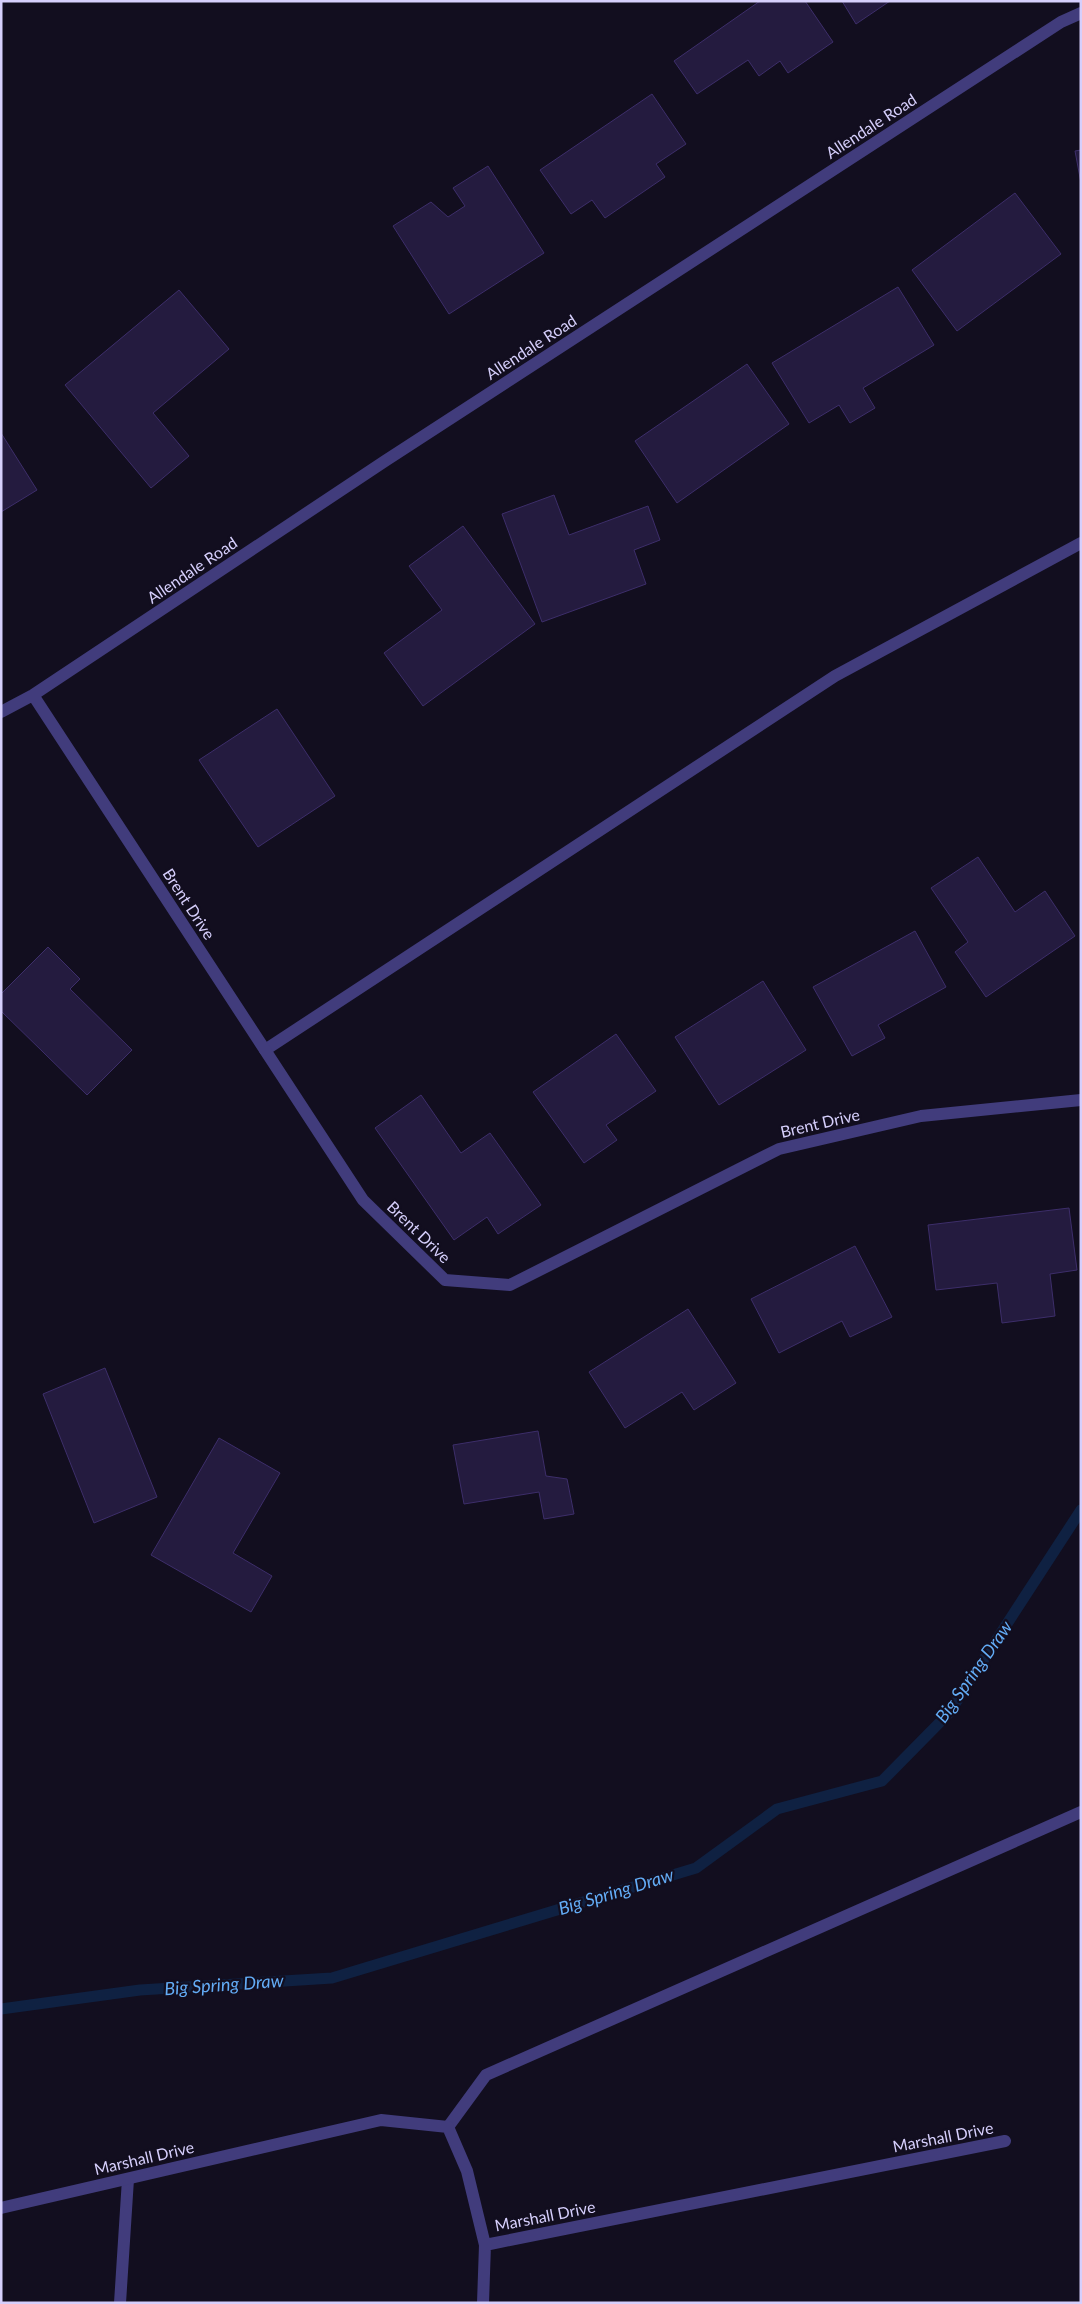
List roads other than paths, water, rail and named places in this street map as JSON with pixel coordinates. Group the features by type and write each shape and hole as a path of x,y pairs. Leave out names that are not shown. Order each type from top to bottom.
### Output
{"street":[{"name":"Allendale Road","path":"1,712 33,695 418,439 1061,22 1081,13"},
{"path":"265,1050 835,676 1081,542"},
{"name":"Brent Drive","path":"33,695 363,1200 445,1280 510,1285 779,1149 921,1116 1081,1100"},
{"path":"448,2127 486,2075 1081,1812"},
{"name":"Marshall Drive","path":"1,2208 381,2120 448,2127 467,2171 485,2244 1005,2141"},
{"path":"120,2303 128,2178"},
{"path":"483,2303 485,2244"}],"waterway":[{"name":"Big Spring Draw","path":"1,2009 140,1990 332,1978 696,1868 777,1809 882,1781 949,1713 1081,1510"}]}
